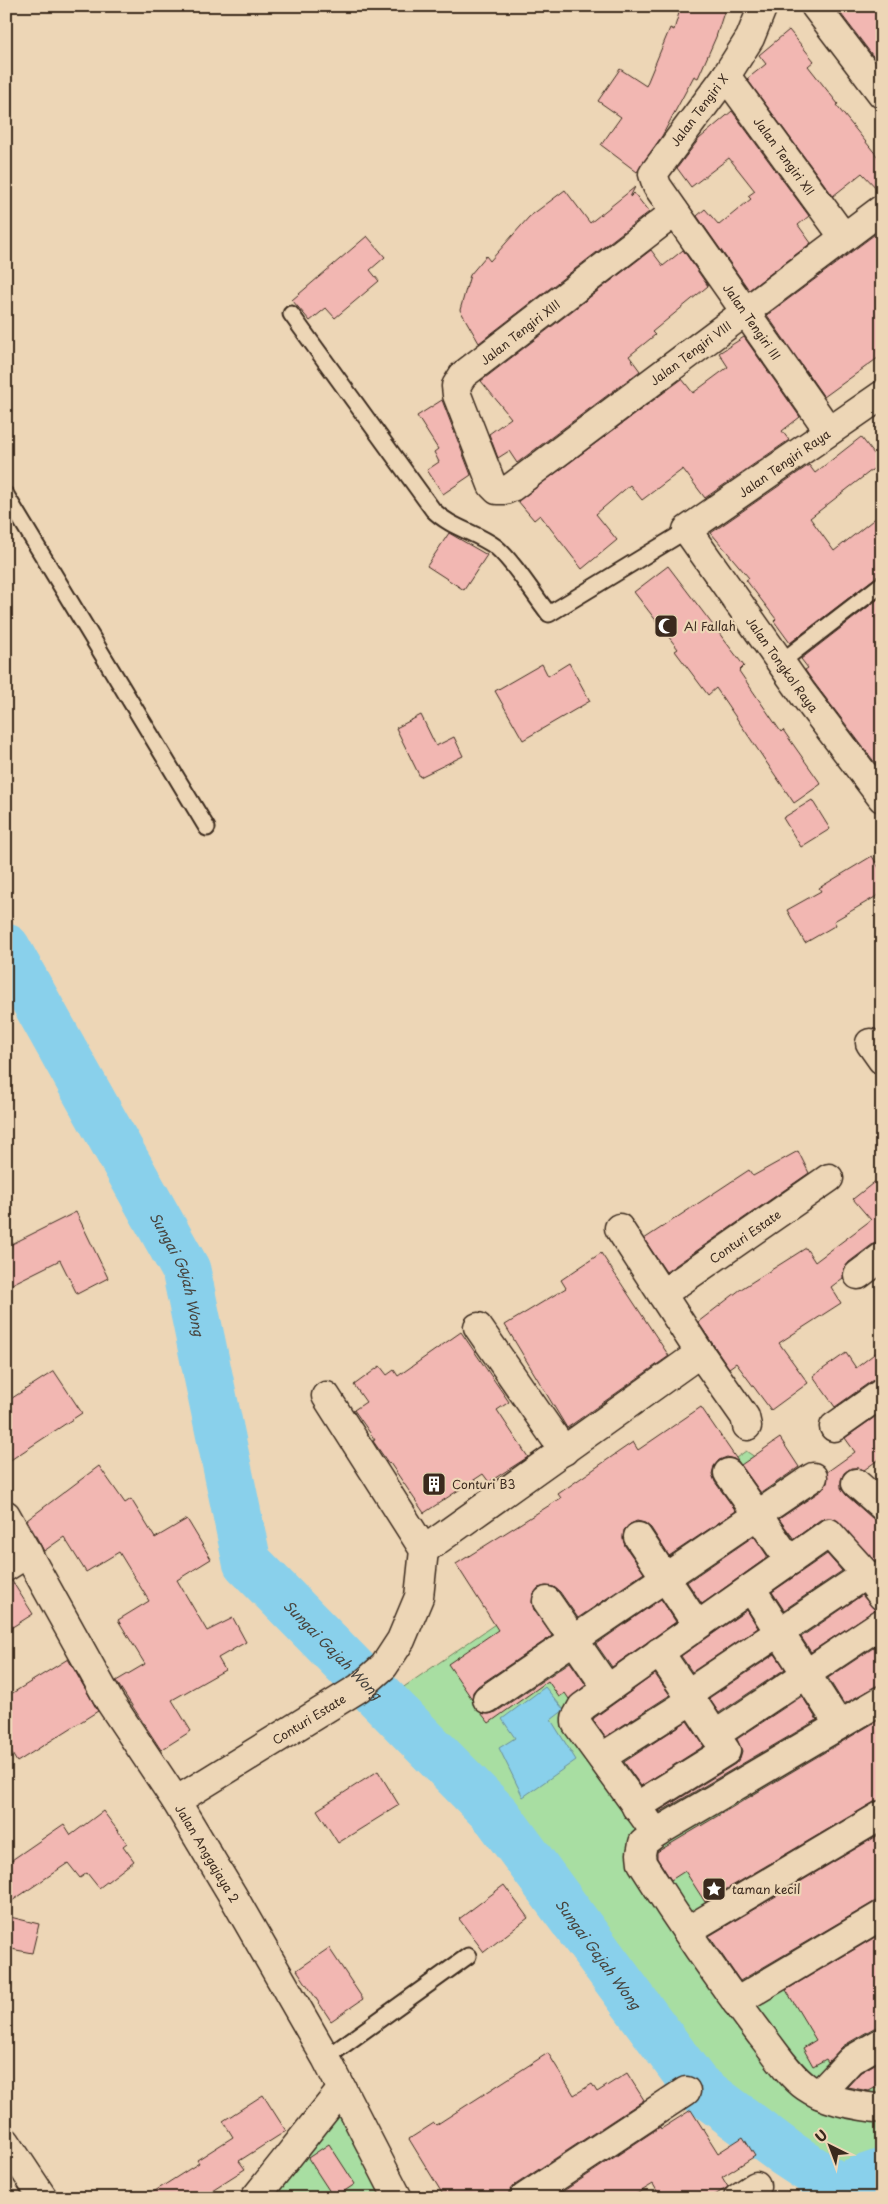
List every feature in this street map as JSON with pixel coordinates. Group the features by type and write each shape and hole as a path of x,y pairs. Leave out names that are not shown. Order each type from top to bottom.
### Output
{"street":[{"name":"Jalan Tengiri X","path":"676,212 657,186 653,174 726,76 750,38 763,6"},
{"path":"815,6 882,94"},
{"name":"Jalan Tengiri XII","path":"726,76 844,236"},
{"name":"Jalan Tengiri VIII","path":"497,490 505,490 512,486 882,209"},
{"name":"Jalan Tengiri III","path":"676,212 829,432"},
{"name":"Jalan Tengiri XIII","path":"497,490 492,485 457,395 456,386 463,375 676,212"},
{"name":"Jalan Tengiri Raya","path":"687,530 882,394"},
{"name":"Jalan Tongkol Raya","path":"687,530 781,662 882,798"},
{"name":"Conturi Estate","path":"662,1294 829,1178"},
{"path":"619,1228 700,1353 745,1416 747,1426"},
{"path":"858,1275 882,1257"},
{"path":"478,1327 564,1451"},
{"path":"326,1396 424,1550 700,1353"},
{"path":"834,1427 882,1393"},
{"path":"728,1473 790,1561"},
{"path":"487,1699 813,1477"},
{"path":"856,1483 882,1506"},
{"name":"Jalan Anggajaya 2","path":"6,1515 17,1560 176,1801 233,1896 326,2058 398,2198"},
{"path":"602,1757 780,1632 874,1585 829,1534 582,1707 576,1718 576,1724 656,1833"},
{"path":"638,1537 698,1625"},
{"name":"Conturi Estate","path":"176,1801 359,1688 384,1666 401,1640 419,1596 424,1550"},
{"path":"751,1588 839,1725"},
{"path":"547,1600 607,1688"},
{"path":"715,1735 882,1623"},
{"path":"636,1807 726,1750 659,1652"},
{"path":"882,1700 656,1833 642,1843 641,1854 642,1863 687,1931 736,2002 791,2073 805,2087 819,2094 845,2102 882,2109"},
{"path":"687,1931 882,1815"},
{"path":"736,2002 882,1915"},
{"path":"819,2094 851,2060 882,2042"},
{"path":"255,2198 342,2089"},
{"path":"524,2198 686,2091"},
{"path":"6,2142 43,2198"}],"lane":[{"path":"291,314 433,510 442,519 495,547 505,556 549,614 687,530"},
{"path":"6,495 207,828"},
{"path":"781,662 882,584"},
{"path":"326,2058 468,1956"}],"green space":[{"name":"taman kecil","path":"746,1451 882,1543 882,2172 839,2188 786,2153 696,2086 398,1691"},
{"path":"333,2091 383,2198 252,2198"}],"water":[{"path":"545,1687 564,1710 551,1720 576,1760 523,1797 499,1748 515,1738 502,1719"}],"building":[{"path":"681,6 726,6 716,37 698,78 694,76 662,136 637,172 601,145 621,117 598,101 620,69 646,86 670,28 674,30"},
{"path":"835,6 882,6 882,68"},
{"path":"789,30 814,61 808,66 838,104 836,105 882,162 882,194 862,173 833,196 747,79 766,64 759,55"},
{"path":"732,111 809,216 798,225 811,243 749,290 697,216 705,209 719,225 751,199 748,196 755,191 729,158 691,187 677,168 699,139"},
{"path":"635,187 630,197 634,193 649,212 479,343 460,310 470,275 486,256 490,261 529,217 565,190 590,223"},
{"path":"882,229 882,355 824,397 767,315"},
{"path":"367,236 385,257 370,270 379,281 335,318 326,308 310,321 292,300"},
{"path":"651,250 663,266 683,250 708,286 652,332 655,335 629,356 640,371 517,463 509,451 498,458 489,434 511,418 481,381"},
{"path":"744,337 800,417 782,431 789,440 705,498 683,469 642,500 630,485 596,514 617,540 582,569 540,515 534,520 518,501 682,379 693,393 728,367 719,353"},
{"path":"442,400 471,475 443,494 427,470 439,462 434,452 438,449 417,416"},
{"path":"861,437 881,463 810,518 834,551 882,513 882,575 876,577 790,643 774,621 776,619 746,580 749,578 711,533 809,465 815,473"},
{"path":"449,533 487,555 464,590 427,566"},
{"path":"668,566 744,666 739,671 781,732 783,730 821,784 794,803 716,688 708,695 675,651 678,649 634,592"},
{"path":"882,596 882,772 812,680 805,670 808,668 801,659"},
{"path":"569,663 590,701 523,740 495,691 542,664 548,676"},
{"path":"421,715 436,746 454,737 463,756 420,777 396,728"},
{"path":"812,800 830,829 801,847 783,818"},
{"path":"872,856 882,873 882,893 834,921 836,925 805,943 787,910 821,891 819,888"},
{"path":"798,1151 809,1173 666,1272 644,1239 749,1170 753,1176"},
{"path":"882,1176 882,1242 873,1244 849,1262 844,1269 843,1278 831,1287 841,1303 779,1343 808,1383 771,1410 736,1363 729,1368 698,1322 741,1289 806,1248 815,1262 871,1220 853,1199"},
{"path":"76,1212 108,1278 77,1294 60,1260 6,1287 6,1247"},
{"path":"601,1253 669,1356 567,1428 505,1325 566,1288 561,1280"},
{"path":"461,1332 509,1402 497,1410 528,1457 489,1482 483,1474 424,1513 373,1441 375,1440 354,1410 366,1402 354,1385 380,1366 387,1375 394,1370 398,1376"},
{"path":"882,1348 882,1378 873,1380 835,1407 813,1376 846,1353 856,1368"},
{"path":"54,1371 82,1413 6,1463 6,1402"},
{"path":"701,1407 740,1464 734,1459 727,1457 719,1460 714,1466 712,1474 715,1482 736,1511 669,1556 651,1528 645,1523 637,1521 630,1524 624,1530 623,1539 625,1546 644,1573 578,1618 560,1592 554,1587 545,1586 538,1588 533,1595 532,1603 534,1610 552,1636 478,1686 473,1692 472,1699 448,1664 498,1630 456,1564 561,1498 558,1494 633,1442 638,1450"},
{"path":"882,1412 882,1457 864,1470 851,1468 844,1473 841,1480 841,1488 846,1495 872,1518 882,1521 882,1569 835,1519 827,1518 820,1520 794,1539 779,1519 822,1490 827,1483 827,1472 855,1452 845,1438"},
{"path":"780,1438 799,1467 761,1493 741,1465"},
{"path":"99,1466 125,1503 131,1499 155,1538 187,1519 211,1559 177,1580 207,1631 233,1618 246,1642 218,1658 225,1670 172,1700 191,1731 161,1750 116,1681 145,1664 118,1620 149,1601 119,1552 86,1572 64,1537 44,1551 27,1520"},
{"path":"754,1536 768,1557 702,1604 687,1582"},
{"path":"827,1554 842,1571 784,1610 772,1592"},
{"path":"12,1581 33,1614 6,1631 6,1583"},
{"path":"862,1595 875,1610 811,1652 801,1637"},
{"path":"661,1599 676,1622 612,1667 596,1644"},
{"path":"747,1610 758,1628 692,1672 681,1656"},
{"path":"882,1642 882,1684 844,1704 828,1678"},
{"path":"775,1654 785,1669 719,1713 709,1698"},
{"path":"68,1659 98,1711 17,1762 6,1744 6,1697"},
{"path":"570,1662 586,1685 569,1699 565,1693 559,1697 548,1681 489,1723 481,1713 489,1714 496,1712"},
{"path":"655,1674 670,1695 605,1737 593,1720 594,1718"},
{"path":"802,1696 817,1720 659,1811 735,1764 740,1758 742,1751 737,1739"},
{"path":"882,1718 882,1799 705,1902 685,1871 671,1880 657,1858 657,1852"},
{"path":"687,1721 704,1746 641,1786 624,1762"},
{"path":"378,1771 399,1805 338,1843 317,1810"},
{"path":"103,1811 127,1843 123,1846 134,1861 99,1888 87,1873 80,1878 68,1863 6,1905 6,1864 64,1824 71,1835"},
{"path":"882,1833 882,1899 740,1981 709,1936"},
{"path":"504,1885 528,1918 484,1952 459,1919"},
{"path":"6,1916 39,1924 32,1953 6,1948"},
{"path":"882,1933 882,2026 874,2028 843,2046 828,2062 826,2059 813,2066 803,2048 816,2040 786,1990"},
{"path":"329,1948 363,1999 331,2021 297,1970"},
{"path":"548,2053 574,2095 592,2084 597,2092 627,2073 644,2100 515,2185 510,2191 509,2198 445,2198 409,2139 434,2123 436,2125"},
{"path":"882,2060 882,2084 869,2091 847,2087 861,2072"},
{"path":"263,2095 286,2131 239,2161 245,2169 212,2190 217,2198 144,2198 199,2163 197,2160 233,2137 223,2121"},
{"path":"691,2110 718,2153 743,2137 755,2156 722,2177 728,2187 710,2198 661,2198 653,2184 630,2198 553,2198 660,2127 661,2129"},
{"path":"329,2144 355,2184 334,2198 308,2158"}],"waterway":[{"name":"Sungai Gajah Wong","path":"6,948 186,1270 247,1562 497,1816 696,2086 786,2153 839,2188 882,2173"}],"place":[{"name":"Al Fallah","path":"666,626"},
{"name":"Conturi B3","path":"434,1484"},
{"name":"taman kecil","path":"714,1889"}]}
